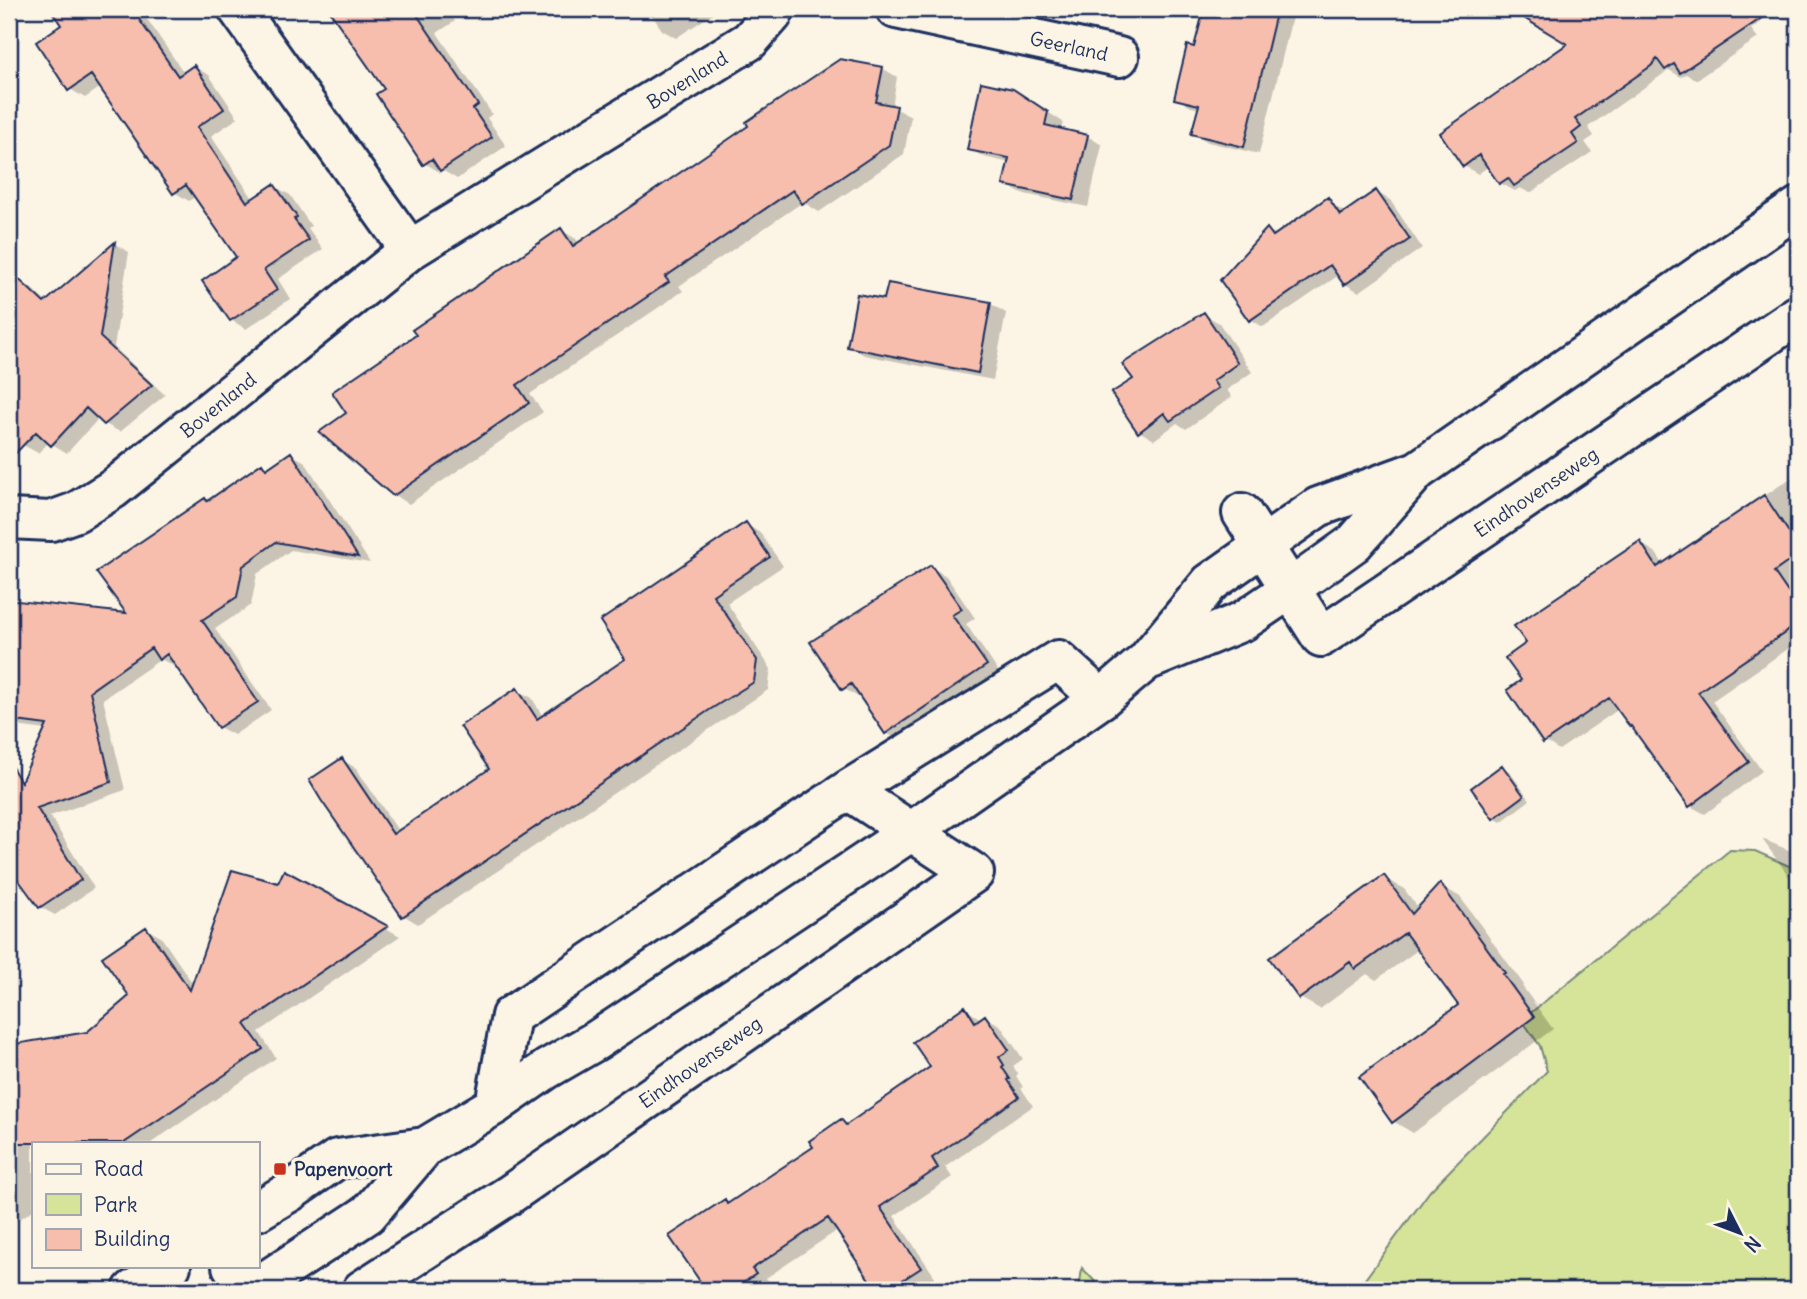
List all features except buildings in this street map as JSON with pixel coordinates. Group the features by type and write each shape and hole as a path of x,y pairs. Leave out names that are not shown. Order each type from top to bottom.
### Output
{"street":[{"path":"238,9 410,250"},
{"name":"Bovenland","path":"9,519 51,521 76,512 113,489 410,250 749,41 775,9"},
{"name":"Geerland","path":"896,9 1119,57"},
{"path":"1146,661 1242,621 1290,589 1354,543 1417,471 1798,207"},
{"name":"Eindhovenseweg","path":"1241,513 1321,637 1798,315"},
{"path":"234,1268 250,1290 368,1213 425,1147 597,1040 912,831 1101,699 1146,661 1210,583 1318,507 1417,471"},
{"path":"495,1105 511,1016 848,790 1058,660 1101,699"},
{"name":"Eindhovenseweg","path":"362,1290 509,1195 974,873 848,790"},
{"path":"259,1210 337,1159 425,1147"},
{"path":"133,1290 167,1268"}],"green space":[{"path":"1730,850 1755,851 1798,870 1798,1290 1357,1290 1430,1191 1547,1071 1540,1046 1522,1020"},
{"path":"1082,1268 1103,1290 1079,1290"}],"place":[{"name":"Papenvoort","path":"280,1169"}]}
